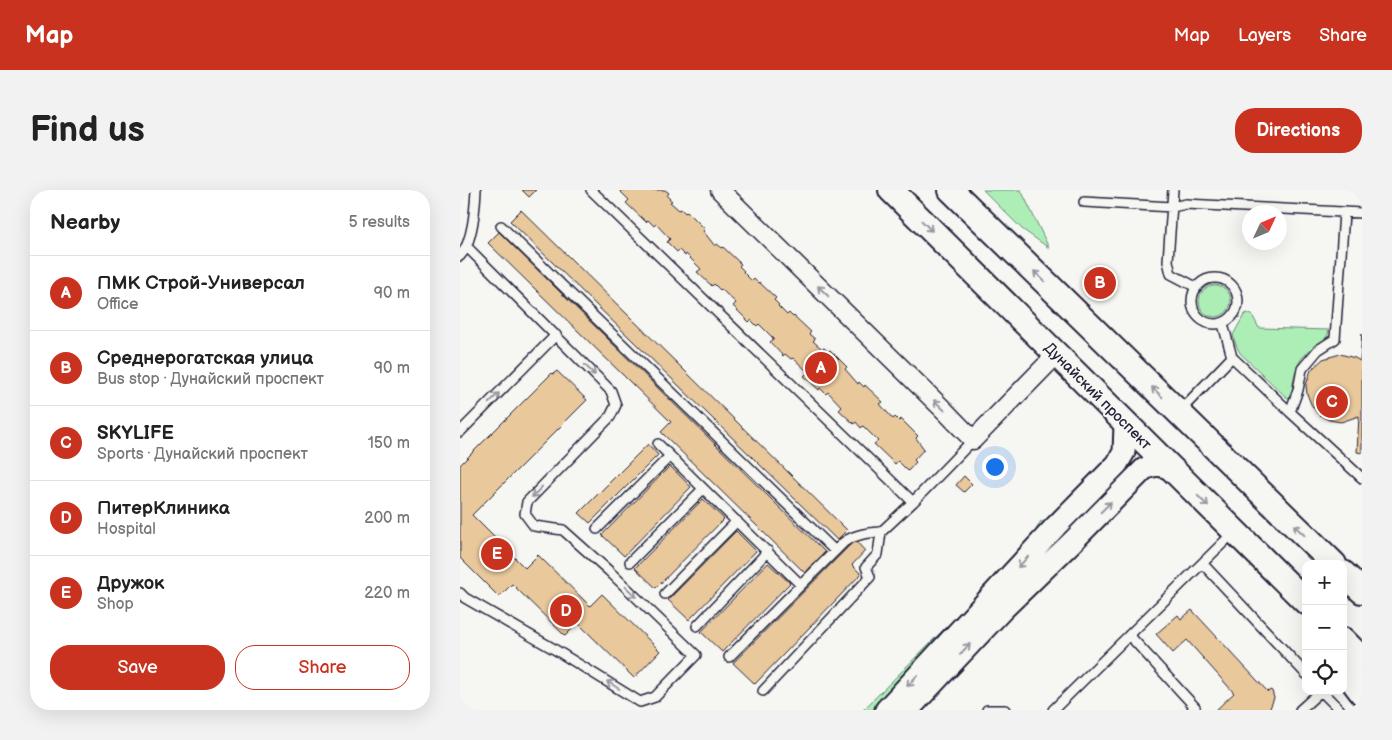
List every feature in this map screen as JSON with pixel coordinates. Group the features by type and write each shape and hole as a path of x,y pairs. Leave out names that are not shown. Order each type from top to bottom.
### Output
{"main road":[{"name":"Дунайский проспект","path":"891,190 1302,600"},
{"path":"951,190 1330,560"},
{"path":"1347,574 1362,580"},
{"path":"1347,576 1362,591"},
{"path":"1347,644 1362,659"},
{"path":"1347,673 1362,693"}],"street":[{"path":"720,190 973,440 1056,355"},
{"path":"886,710 1049,533 1117,464 1124,452 1125,424"},
{"path":"908,710 1003,609 1144,468 1160,465 1172,469"}],"lane":[{"path":"460,256 467,247 475,207 476,190"},
{"path":"591,190 913,502"},
{"path":"1173,190 1168,261 1171,274 1196,287"},
{"path":"1084,202 1172,207 1186,204 1362,213"},
{"path":"1290,412 1298,390 1302,369 1318,350 1335,339 1344,213"},
{"path":"500,226 835,551"},
{"path":"460,593 640,702 655,697 696,655 564,530 534,526 525,514 527,502 610,417 616,405 611,391 467,247"},
{"path":"1212,278 1222,279 1231,284 1236,292 1238,301 1237,311 1223,324 1213,325 1206,323 1195,314 1191,301 1196,287 1203,281 1212,278"},
{"path":"1223,324 1232,357 1362,478"},
{"path":"460,432 556,335"},
{"path":"1179,412 1232,357"},
{"path":"763,691 870,577 866,567 878,554 881,532 973,440"},
{"path":"658,444 801,585"},
{"path":"597,529 670,456"},
{"path":"630,562 703,489"},
{"path":"665,594 737,521"},
{"path":"729,657 852,536 881,532"},
{"path":"1053,710 1234,532"},
{"path":"697,626 768,552"},
{"path":"1203,564 1302,670"},
{"path":"1129,635 1195,707 1192,710"},
{"path":"1300,710 1317,695"},
{"path":"1325,695 1340,710"},
{"path":"986,710 1005,710"}],"green space":[{"path":"983,190 1021,190 1049,248 1022,229"},
{"path":"1215,285 1221,286 1226,290 1230,295 1230,307 1226,312 1221,316 1215,317 1209,316 1204,312 1200,307 1199,301 1200,295 1204,290 1209,286"},
{"path":"1247,313 1252,315 1259,328 1329,330 1322,343 1306,354 1299,363 1289,398 1240,353 1236,345 1233,335"},
{"path":"1041,521 1045,524 874,710 863,710 955,618 1033,535"}],"building":[{"path":"522,190 536,190 529,197"},
{"path":"619,190 665,190 669,193 667,196 672,201 670,202 679,210 681,209 685,213 687,211 705,229 703,231 715,246 717,244 723,247 741,264 739,266 752,281 754,279 759,282 776,298 774,300 787,315 789,313 794,316 811,332 809,334 815,339 813,341 822,349 824,348 828,352 830,350 847,367 845,369 858,384 859,382 864,387 865,385 883,402 880,404 893,419 895,417 899,421 901,419 918,436 916,438 924,449 914,460 916,462 908,471 898,461 895,464 874,444 878,441 863,426 861,428 856,422 854,424 839,410 842,407 828,392 826,394 820,388 819,390 804,376 808,372 793,358 791,359 785,354 783,356 770,342 774,339 759,324 757,326 751,320 749,322 733,306 736,303 714,284 712,286 697,272 701,269 686,254 685,256 679,250 677,252 667,242 670,239 656,224 654,226 648,220 646,222 626,203 629,200"},
{"path":"521,210 847,530 837,540 510,221"},
{"path":"499,232 825,552 805,573 661,432 671,422 488,243"},
{"path":"1362,334 1362,453 1357,452 1359,416 1341,422 1323,417 1317,413 1311,404 1306,385 1311,370 1323,359 1340,354 1360,361"},
{"path":"557,371 587,400 472,515 525,568 538,555 590,606 602,594 660,651 634,678 578,623 565,636 512,584 499,597 460,558 460,465 552,373"},
{"path":"648,444 658,455 590,523 579,513"},
{"path":"670,466 691,487 624,556 602,535"},
{"path":"964,476 972,484 964,492 956,485"},
{"path":"703,499 724,519 656,588 635,568"},
{"path":"736,531 756,551 689,620 668,600"},
{"path":"855,540 865,551 852,565 861,574 755,684 733,663"},
{"path":"768,563 790,583 722,652 701,632"},
{"path":"1192,610 1268,692 1272,691 1274,698 1270,708 1272,710 1216,710 1234,693 1187,640 1173,653 1156,634 1178,615 1181,619"}],"place":[{"name":"Среднерогатская улица","path":"1100,283"},
{"name":"ПМК Строй-Универсал","path":"821,368"},
{"name":"SKYLIFE","path":"1332,402"},
{"name":"Дружок","path":"497,554"},
{"name":"ПитерКлиника","path":"566,611"}]}
